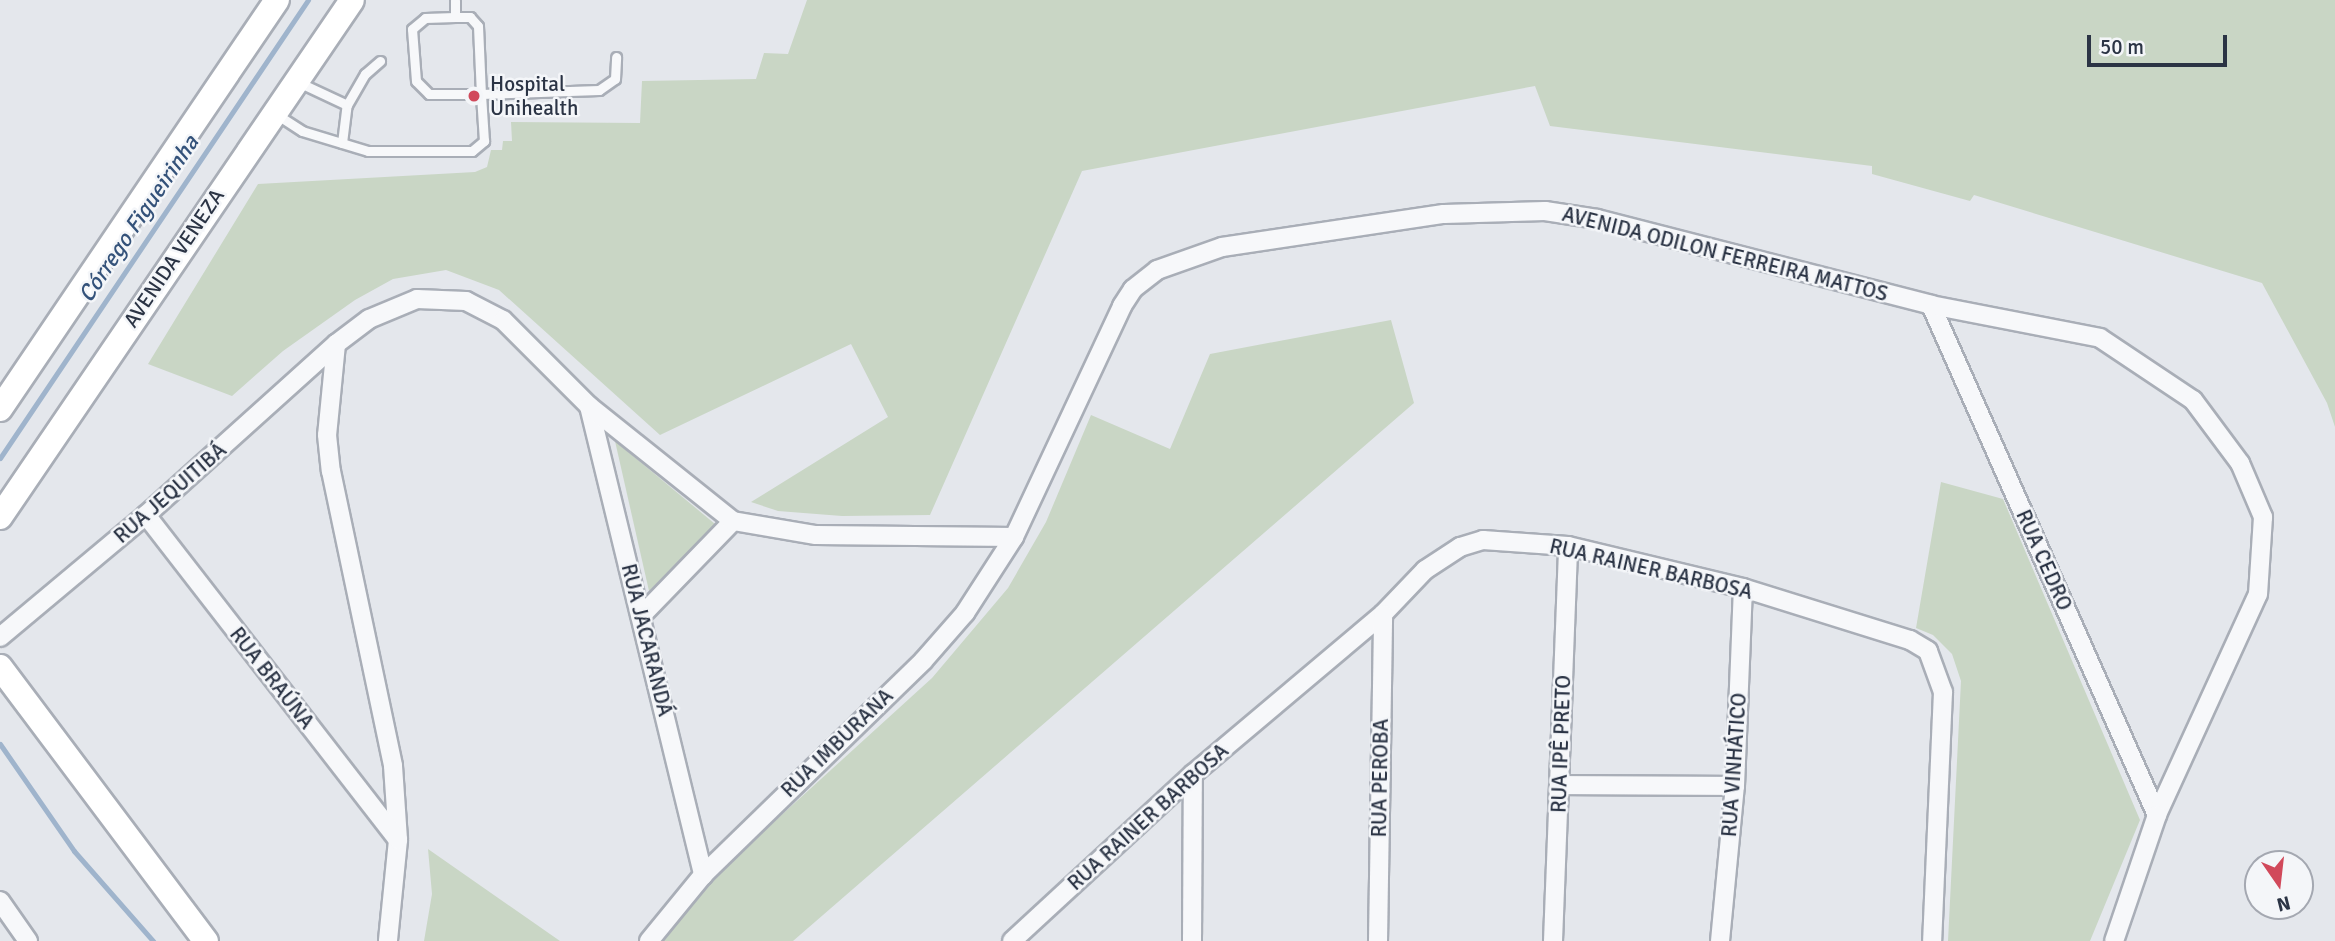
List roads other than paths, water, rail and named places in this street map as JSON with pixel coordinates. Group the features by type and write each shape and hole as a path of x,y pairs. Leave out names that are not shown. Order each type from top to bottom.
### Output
{"main road":[{"path":"0,409 277,0"},
{"name":"AVENIDA VENEZA","path":"0,517 352,0"},
{"path":"0,667 206,941"}],"street":[{"name":"AVENIDA ODILON FERREIRA MATTOS","path":"1014,537 1133,289 1171,262 1222,247 1444,214 1545,211 1597,219 1931,305 2100,338 2193,400 2240,463 2263,517 2258,594 2157,815 2114,941"},
{"path":"388,941 398,840 393,766 331,471 327,435 336,344 395,306 417,299 466,300 513,328 589,406 733,521 816,535 1014,537"},
{"name":"RUA CEDRO","path":"1931,305 2157,815"},
{"name":"RUA JEQUITIBÁ","path":"0,637 146,515 336,344"},
{"name":"RUA JACARANDÁ","path":"589,406 703,875"},
{"name":"RUA BRAÚNA","path":"146,515 398,840"},
{"path":"641,616 733,521"},
{"name":"RUA IMBURANA","path":"649,941 703,875 923,661 965,613 1014,537"},
{"name":"RUA RAINER BARBOSA","path":"1012,941 1193,774 1383,614 1425,570 1460,547 1483,540 1568,547 1743,588 1910,640 1928,651 1943,692 1932,941"},
{"name":"RUA IPÊ PRETO","path":"1553,941 1568,547"},
{"name":"RUA VINHÁTICO","path":"1720,941 1735,786 1743,588"},
{"name":"RUA PEROBA","path":"1378,941 1383,614"},
{"path":"1192,941 1193,774"},
{"path":"1560,785 1735,786"},
{"path":"0,901 28,941"}],"lane":[{"path":"455,0 455,17"},
{"path":"276,114 302,131 368,151 480,148 484,141 481,94 478,26 470,17 425,18 412,29 416,81 429,94 481,94 609,87 615,79 616,57"},
{"path":"342,143 347,105 365,74 380,61"},
{"path":"298,81 347,105"}],"waterway":[{"name":"Córrego Figueirinha","path":"0,458 308,0"},
{"path":"0,744 74,851 153,941"}],"place":[{"name":"Hospital Unihealth","path":"474,96"}]}
